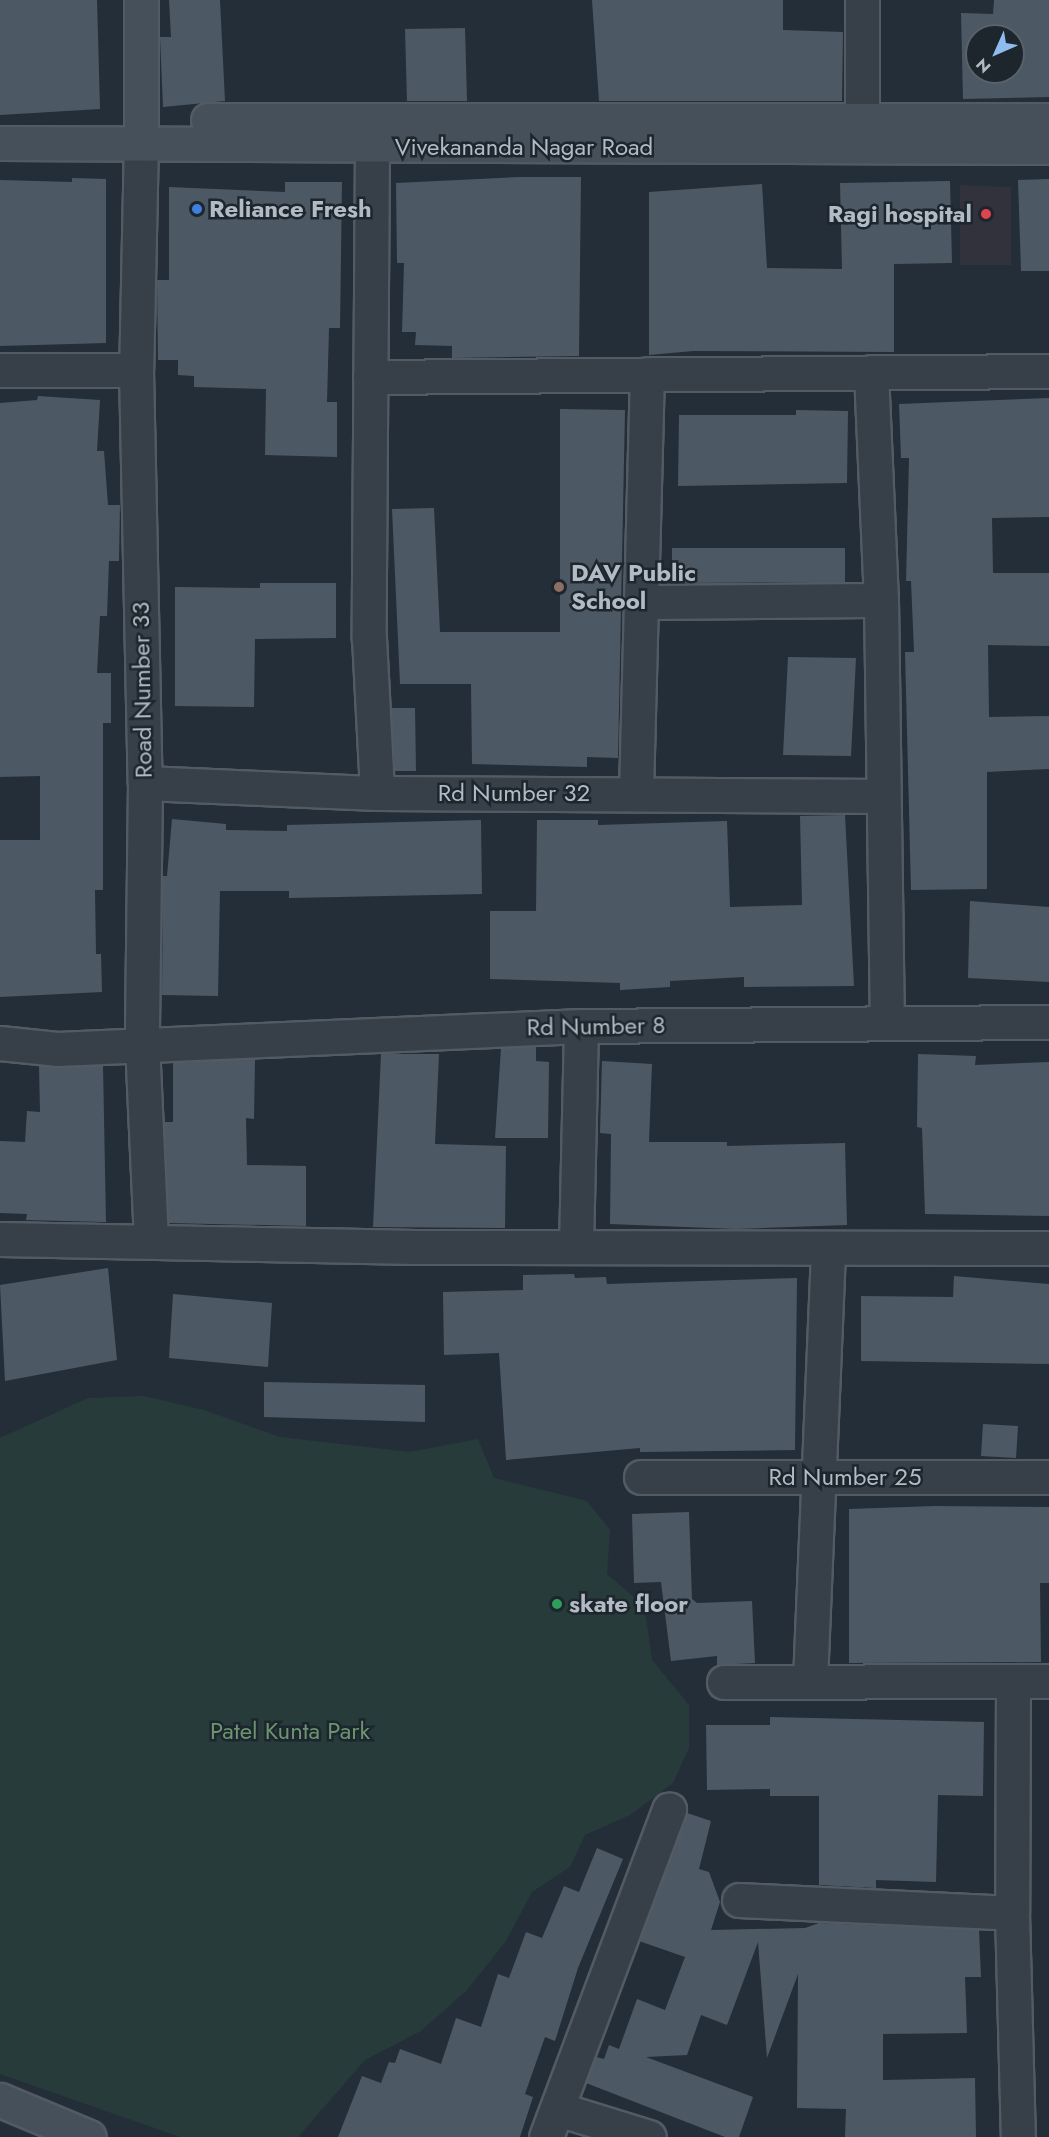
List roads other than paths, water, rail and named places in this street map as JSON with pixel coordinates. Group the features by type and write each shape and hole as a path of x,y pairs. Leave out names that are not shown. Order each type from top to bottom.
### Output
{"street":[{"path":"141,0 141,130"},
{"path":"862,0 862,121"},
{"name":"Vivekananda Nagar Road","path":"0,143 141,130 1049,120"},
{"name":"Vivekananda Nagar Road","path":"0,121 372,147 1049,147"},
{"name":"Road Number 33","path":"141,130 136,370 144,783 142,1042 151,1240"},
{"path":"372,147 369,638 377,793"},
{"path":"0,370 136,370"},
{"path":"370,377 1049,371"},
{"path":"872,372 881,600 887,1022"},
{"path":"636,792 647,374"},
{"path":"641,602 881,600"},
{"name":"Rd Number 32","path":"144,783 377,793 636,792 883,796"},
{"name":"Rd Number 8","path":"0,1042 57,1049 142,1042 581,1026 1049,1022"},
{"path":"576,1246 581,1026"},
{"path":"0,1239 828,1250 1049,1248"},
{"path":"810,1681 815,1478 828,1250"},
{"name":"Rd Number 25","path":"641,1477 1049,1477"},
{"path":"1013,1681 1012,1913 1018,2137"},
{"path":"724,1682 1049,1681"},
{"path":"649,2137 552,2123 669,1809"},
{"path":"739,1900 1012,1913"},
{"path":"0,2100 72,2134"}],"place":[{"name":"Reliance Fresh","path":"197,209"},
{"name":"Ragi hospital","path":"986,214"},
{"name":"DAV Public School","path":"559,587"},
{"name":"skate floor","path":"557,1604"}],"park label":[{"name":"Patel Kunta Park","path":"290,1731"}]}
